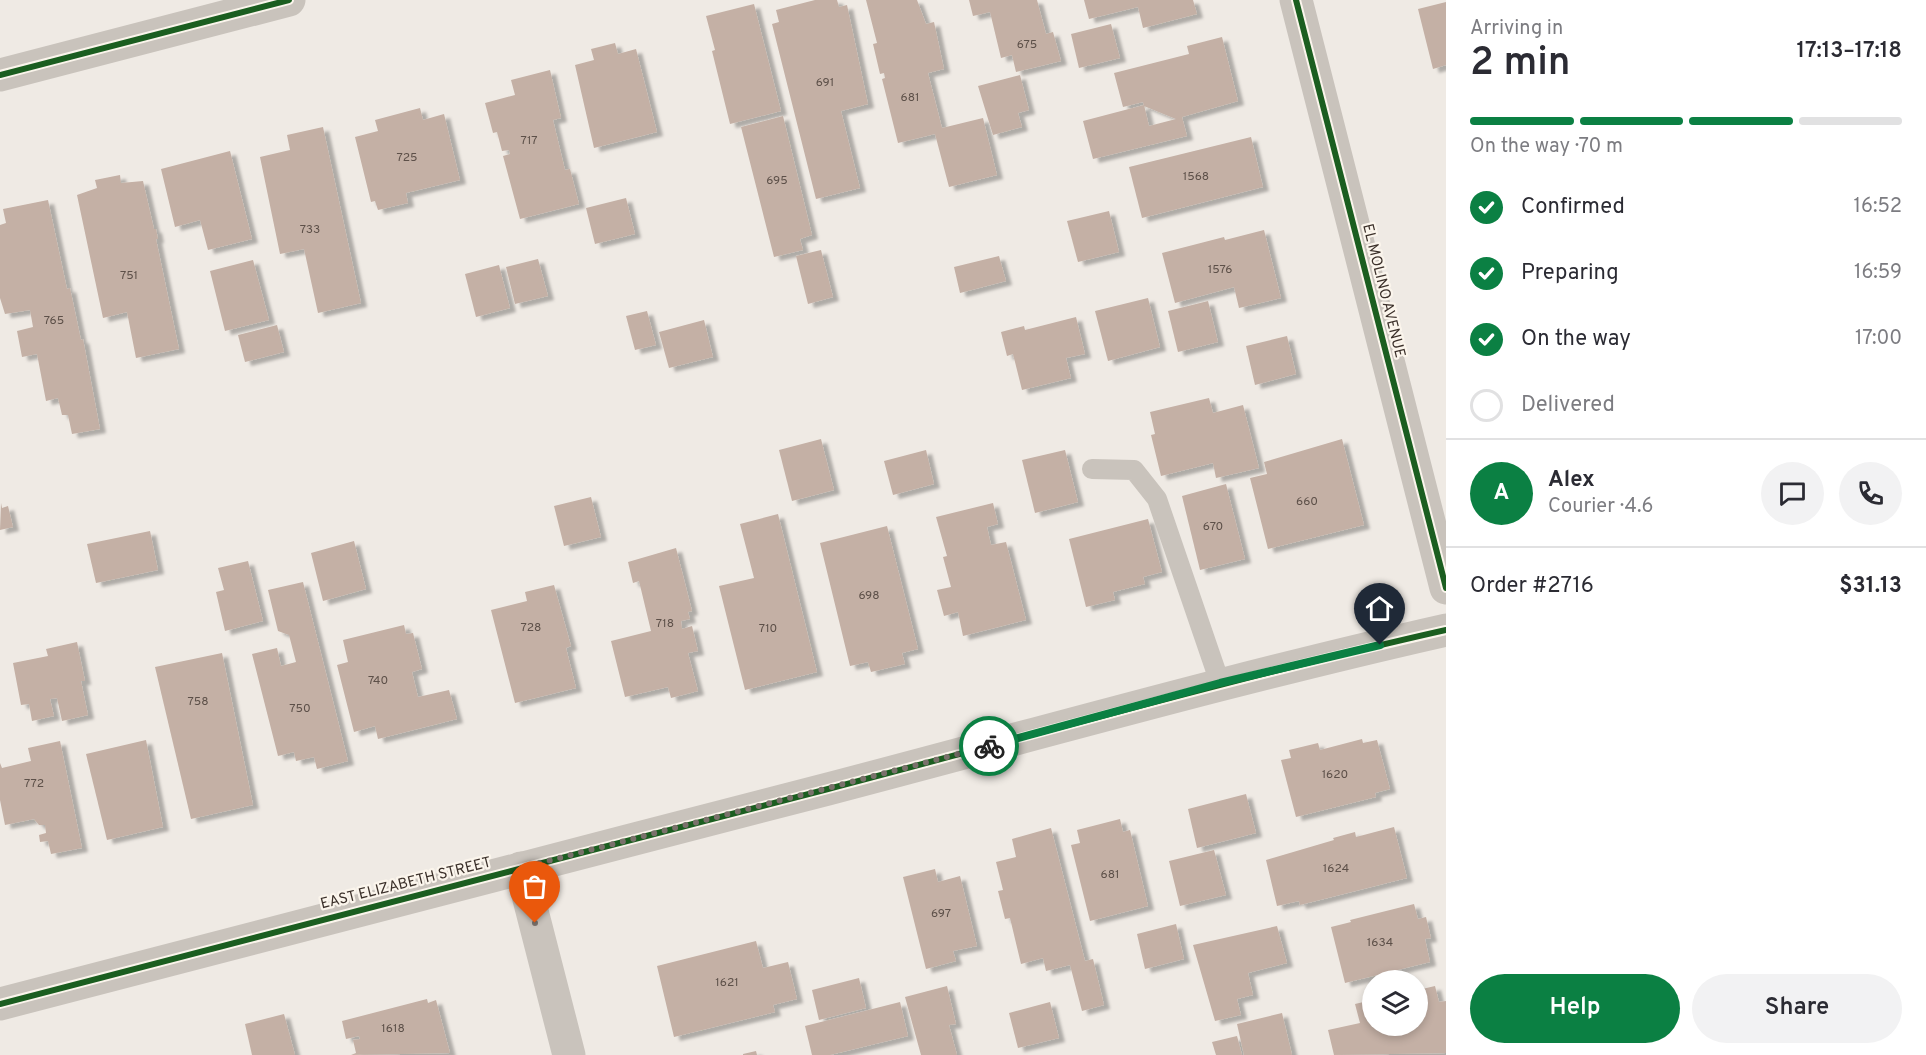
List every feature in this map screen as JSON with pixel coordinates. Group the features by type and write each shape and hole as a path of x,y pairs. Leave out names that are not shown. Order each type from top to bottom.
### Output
{"street":[{"path":"0,75 289,0"},
{"name":"EL MOLINO AVENUE","path":"1296,0 1446,588"},
{"name":"EAST ELIZABETH STREET","path":"0,1005 338,913 841,786 1220,683 1446,630"},
{"path":"521,868 569,1055"}],"lane":[{"path":"1092,469 1134,470 1157,499 1220,683"}],"building":[{"path":"815,0 837,0 839,7 847,5 868,104 841,111 860,188 816,199 772,24 779,22 776,10"},
{"path":"866,0 917,0 926,24 934,22 944,69 928,73 942,128 983,118 997,175 949,187 935,134 898,143 882,79 885,78 884,73 880,74 873,44 877,43"},
{"path":"969,0 1037,0 1046,34 1053,32 1061,61 1016,72 1012,55 1001,58 990,12 973,16"},
{"path":"1084,0 1193,0 1197,14 1143,28 1138,7 1089,19"},
{"path":"1446,2 1446,65 1433,69 1418,9"},
{"path":"754,4 781,111 730,124 706,16"},
{"path":"1111,24 1120,58 1079,68 1071,34"},
{"path":"1222,37 1238,101 1182,117 1187,136 1093,159 1083,121 1144,105 1143,102 1123,107 1114,73 1189,54 1187,46","holes":["1144,106 1176,119 1149,126"]},
{"path":"615,43 618,54 636,49 657,132 594,148 575,65 594,60 591,49"},
{"path":"550,70 561,118 553,120 565,170 570,169 579,204 520,219 503,156 510,154 509,150 502,151 497,132 493,133 485,103 515,95 511,80"},
{"path":"1020,75 1029,110 1018,113 1022,127 993,135 978,86"},
{"path":"420,108 423,120 444,114 460,180 406,193 408,203 378,210 375,201 371,202 355,137 378,131 375,120"},
{"path":"783,116 812,235 800,239 803,250 774,257 741,127"},
{"path":"323,127 361,303 318,313 304,249 280,254 260,157 290,150 287,135"},
{"path":"1251,137 1263,187 1142,218 1129,167"},
{"path":"230,151 252,239 208,250 200,220 175,227 161,169"},
{"path":"120,175 121,183 143,181 154,229 156,229 158,239 156,239 179,349 136,358 127,312 103,318 77,195 97,188 95,180"},
{"path":"626,198 635,234 595,244 586,208"},
{"path":"48,200 67,289 70,288 81,340 83,339 100,429 72,434 68,415 62,415 58,398 46,401 37,354 22,357 17,331 33,327 30,310 5,314 0,298 0,225 6,223 3,209"},
{"path":"1109,211 1119,252 1078,262 1067,221"},
{"path":"1264,230 1281,298 1239,308 1234,287 1175,303 1162,253 1224,237 1225,240"},
{"path":"821,250 833,297 808,304 796,256"},
{"path":"999,256 1006,281 960,293 954,267"},
{"path":"538,259 548,296 515,304 506,267"},
{"path":"253,260 269,320 225,331 210,271"},
{"path":"499,265 510,308 476,317 465,274"},
{"path":"1148,298 1160,347 1108,361 1095,311"},
{"path":"1208,301 1218,342 1178,352 1168,311"},
{"path":"647,311 656,345 635,350 626,316"},
{"path":"1076,317 1085,354 1066,358 1071,378 1022,390 1013,354 1007,356 1001,332 1024,326 1025,330"},
{"path":"704,320 713,357 669,368 659,332"},
{"path":"277,325 284,352 245,362 238,335"},
{"path":"1287,336 1296,374 1255,385 1246,346"},
{"path":"1209,398 1213,413 1243,405 1259,468 1216,478 1213,463 1161,476 1151,435 1155,434 1150,412"},
{"path":"821,439 834,490 792,501 779,450"},
{"path":"1342,439 1364,525 1268,549 1250,478 1267,474 1264,462"},
{"path":"926,450 934,484 893,495 884,461"},
{"path":"1065,450 1078,502 1035,513 1022,460"},
{"path":"1226,484 1245,559 1200,570 1182,496"},
{"path":"591,497 601,537 564,546 554,506"},
{"path":"1,503 2,508 8,506 13,527 0,530"},
{"path":"993,503 998,524 987,527 991,545 1006,542 1026,620 963,636 958,612 944,616 937,590 951,587 943,557 947,556 936,517"},
{"path":"778,514 817,672 745,690 719,586 754,578 740,524"},
{"path":"1148,519 1162,572 1143,577 1145,584 1113,592 1115,600 1086,607 1069,539"},
{"path":"887,526 918,649 902,653 905,664 871,672 868,662 850,666 820,543"},
{"path":"150,531 158,570 96,583 87,544"},
{"path":"354,541 366,589 323,601 311,553"},
{"path":"676,548 692,611 688,612 690,619 681,621 682,629 692,626 698,651 688,653 698,691 671,698 668,687 625,697 611,641 651,631 639,581 633,583 628,562"},
{"path":"248,561 263,621 225,631 216,592 224,590 218,568"},
{"path":"303,582 348,761 317,769 314,757 296,761 294,752 278,756 252,654 277,648 281,666 296,662 289,635 278,631 268,590"},
{"path":"554,585 571,646 566,648 576,688 515,703 491,610 527,601 525,592"},
{"path":"404,625 406,634 413,633 422,669 412,672 418,697 449,690 457,719 378,739 375,726 354,732 337,665 348,662 343,640"},
{"path":"77,642 85,681 81,681 88,715 62,721 57,698 50,699 54,716 32,721 29,704 21,705 13,663 48,656 46,649"},
{"path":"222,653 253,805 191,819 155,667"},
{"path":"1362,739 1363,743 1377,740 1390,789 1375,793 1376,797 1296,817 1281,760 1291,758 1289,750 1318,743 1320,750"},
{"path":"146,740 163,827 107,840 86,754"},
{"path":"60,741 82,848 51,854 48,841 40,842 39,835 46,833 45,825 39,825 34,819 5,825 0,800 0,763 2,768 31,761 28,748"},
{"path":"1246,794 1256,833 1197,848 1188,809"},
{"path":"1120,819 1123,832 1130,830 1148,906 1090,921 1071,845 1080,843 1077,830"},
{"path":"1394,827 1407,878 1300,905 1299,901 1277,906 1266,860 1355,832 1356,837"},
{"path":"1051,828 1085,961 1093,959 1104,1005 1082,1011 1070,965 1046,971 1043,958 1021,964 1010,918 1005,919 998,891 1003,890 996,862 1016,857 1012,839"},
{"path":"1214,850 1226,895 1180,906 1169,861"},
{"path":"935,869 938,882 960,876 977,946 953,951 956,961 926,969 903,877"},
{"path":"1414,904 1418,919 1426,917 1431,938 1425,939 1430,962 1398,970 1362,970 1362,979 1345,983 1331,927 1351,922 1350,920"},
{"path":"1176,924 1184,959 1145,969 1137,934"},
{"path":"1277,926 1287,963 1248,973 1253,995 1237,999 1241,1015 1215,1021 1193,945"},
{"path":"756,941 763,968 788,962 797,999 773,1005 775,1012 674,1037 657,966"},
{"path":"859,978 866,1008 819,1020 812,990"},
{"path":"947,986 956,1024 949,1025 957,1055 921,1055 905,997"},
{"path":"1435,986 1439,1002 1446,1001 1446,1053 1334,1055 1328,1030 1360,1023 1355,1004 1362,1002 1362,1036 1428,1036 1428,988"},
{"path":"427,999 428,1003 436,1000 450,1053 351,1055 356,1053 353,1040 360,1039 359,1036 346,1039 342,1021"},
{"path":"900,1002 908,1036 830,1055 812,1055 805,1026"},
{"path":"1050,1002 1059,1038 1018,1048 1009,1013"},
{"path":"1282,1013 1292,1055 1244,1055 1237,1024"},
{"path":"284,1014 295,1055 252,1055 245,1024"},
{"path":"1237,1036 1242,1055 1216,1055 1212,1042"},
{"path":"756,1051 757,1055 743,1055 743,1054"}],"cycle path":[{"path":"0,75 289,0"},
{"path":"1296,0 1446,588"},
{"path":"0,1004 1213,687 1446,630"}],"way so far":[{"path":"535,923 521,868 989,746"}],"route":[{"path":"989,746 1220,683 1380,645"}]}
